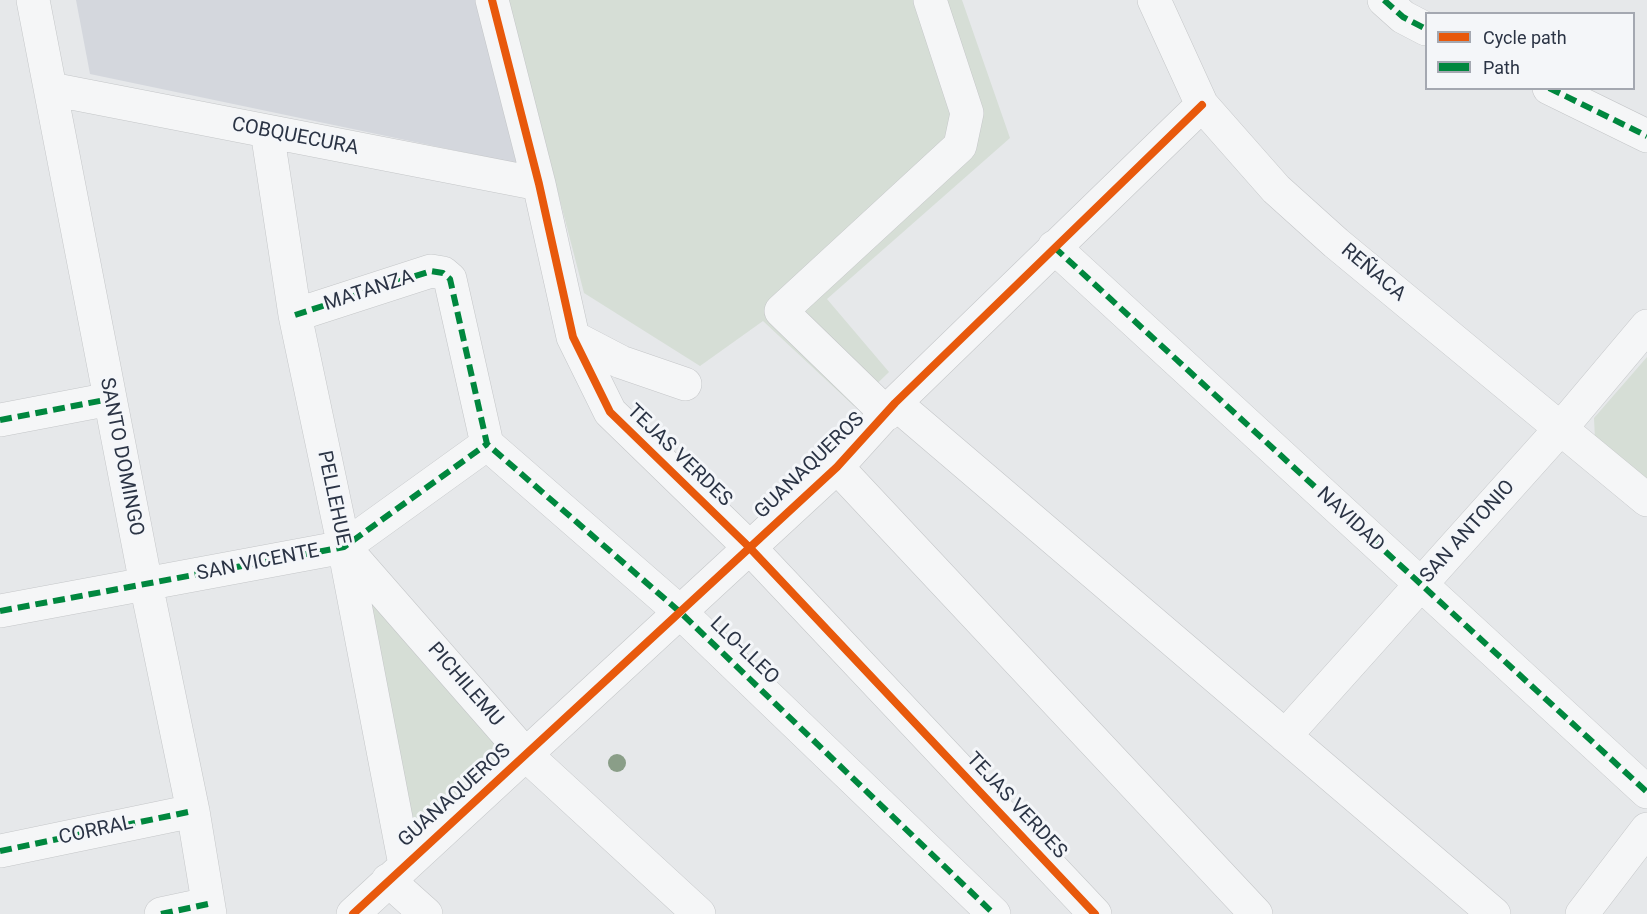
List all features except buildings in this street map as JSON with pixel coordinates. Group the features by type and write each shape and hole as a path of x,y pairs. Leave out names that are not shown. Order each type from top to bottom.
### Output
{"street":[{"name":"SANTO DOMINGO","path":"33,0 146,584 193,811 209,909"},
{"name":"TEJAS VERDES","path":"492,0 573,337 610,411 749,547 1095,914"},
{"path":"930,0 967,113 960,146 781,311 891,408 1286,736 1494,914"},
{"name":"REÑACA","path":"1154,0 1202,105 1276,189 1336,243 1647,500"},
{"path":"1384,0 1403,17 1425,28"},
{"name":"COBQUECURA","path":"51,89 538,184"},
{"path":"1553,90 1647,136"},
{"name":"GUANAQUEROS","path":"353,914 837,467 891,408 1202,105"},
{"name":"PELLEHUE","path":"267,131 295,315 344,547 396,872"},
{"name":"NAVIDAD","path":"1054,247 1647,792"},
{"name":"MATANZA","path":"295,315 430,271 443,273 450,279 487,444"},
{"name":"SAN ANTONIO","path":"1286,736 1561,428 1647,326"},
{"path":"573,337 621,362 685,384"},
{"path":"0,420 110,399"},
{"name":"SAN VICENTE","path":"0,611 344,547 487,444"},
{"name":"LLO-LLEO","path":"487,444 680,612 994,914"},
{"path":"837,467 1256,914"},
{"name":"PICHILEMU","path":"344,547 525,754 699,914"},
{"name":"CORRAL","path":"0,851 193,811"},
{"path":"1582,914 1644,842"},
{"path":"396,872 426,914"},
{"path":"161,914 209,909"}],"shaded area":[{"path":"76,0 475,0 520,164 90,74"},
{"path":"508,0 962,0 1010,138 827,299 889,372 854,406 763,321 700,366 584,293"},
{"path":"1647,357 1647,481 1595,439 1594,418"},
{"path":"363,588 510,753 410,845"}],"marked path":[{"path":"1384,0 1403,17 1425,28"},
{"path":"1553,90 1647,136"},
{"path":"1054,247 1647,792"},
{"path":"295,315 431,271 443,273 450,279 487,444 680,612 994,914"},
{"path":"0,420 110,399"},
{"path":"0,611 344,547 487,444"},
{"path":"0,851 193,811"},
{"path":"161,914 208,904"}],"cycle path":[{"path":"492,0 539,184 573,337 610,412 749,547 1095,914"},
{"path":"353,914 837,467 895,403 1202,105"}]}
